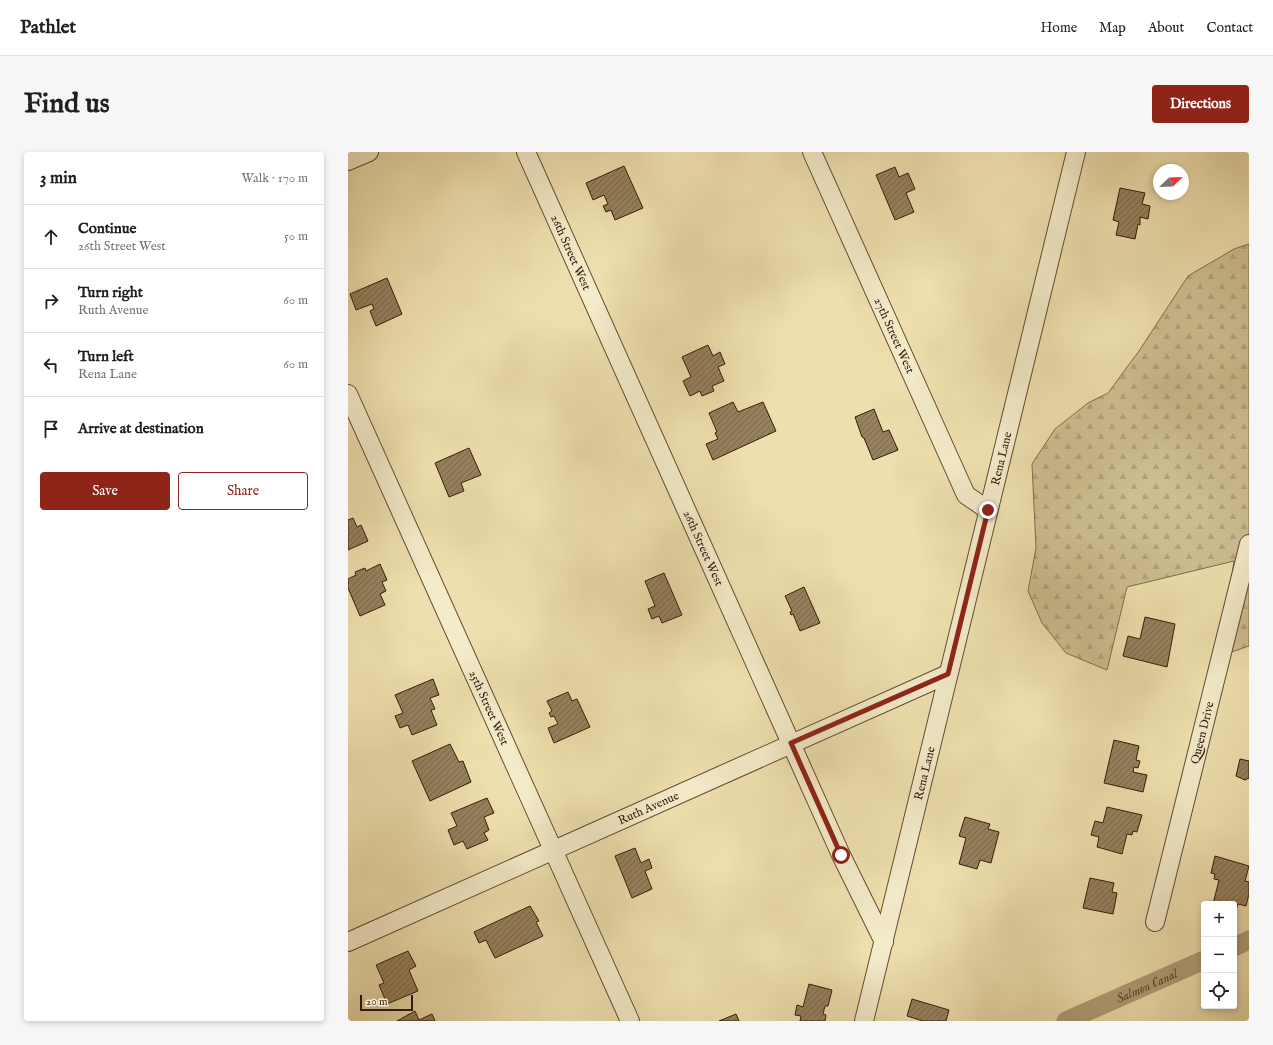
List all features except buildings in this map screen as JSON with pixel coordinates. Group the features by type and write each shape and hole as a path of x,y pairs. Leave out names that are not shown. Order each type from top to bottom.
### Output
{"street":[{"path":"348,162 369,152"},
{"name":"26th Street West","path":"526,152 841,855 884,942"},
{"name":"27th Street West","path":"812,152 966,495 988,510"},
{"name":"Rena Lane","path":"864,1021 1076,152"},
{"name":"25th Street West","path":"348,394 630,1021"},
{"name":"Queen Drive","path":"1155,922 1249,544"},
{"name":"Ruth Avenue","path":"348,942 948,674"}],"green space":[{"path":"1249,244 1249,646 1220,656 1234,561 1127,587 1107,670 1066,653 1042,623 1028,591 1036,548 1032,464 1055,429 1088,403 1108,393 1139,351 1188,276 1234,249"}],"waterway":[{"name":"Salmon Canal","path":"1237,946 1249,940"},
{"name":"Salmon Canal","path":"1066,1021 1201,961"}],"route":[{"path":"841,855 791,743 948,674 988,510"}]}
